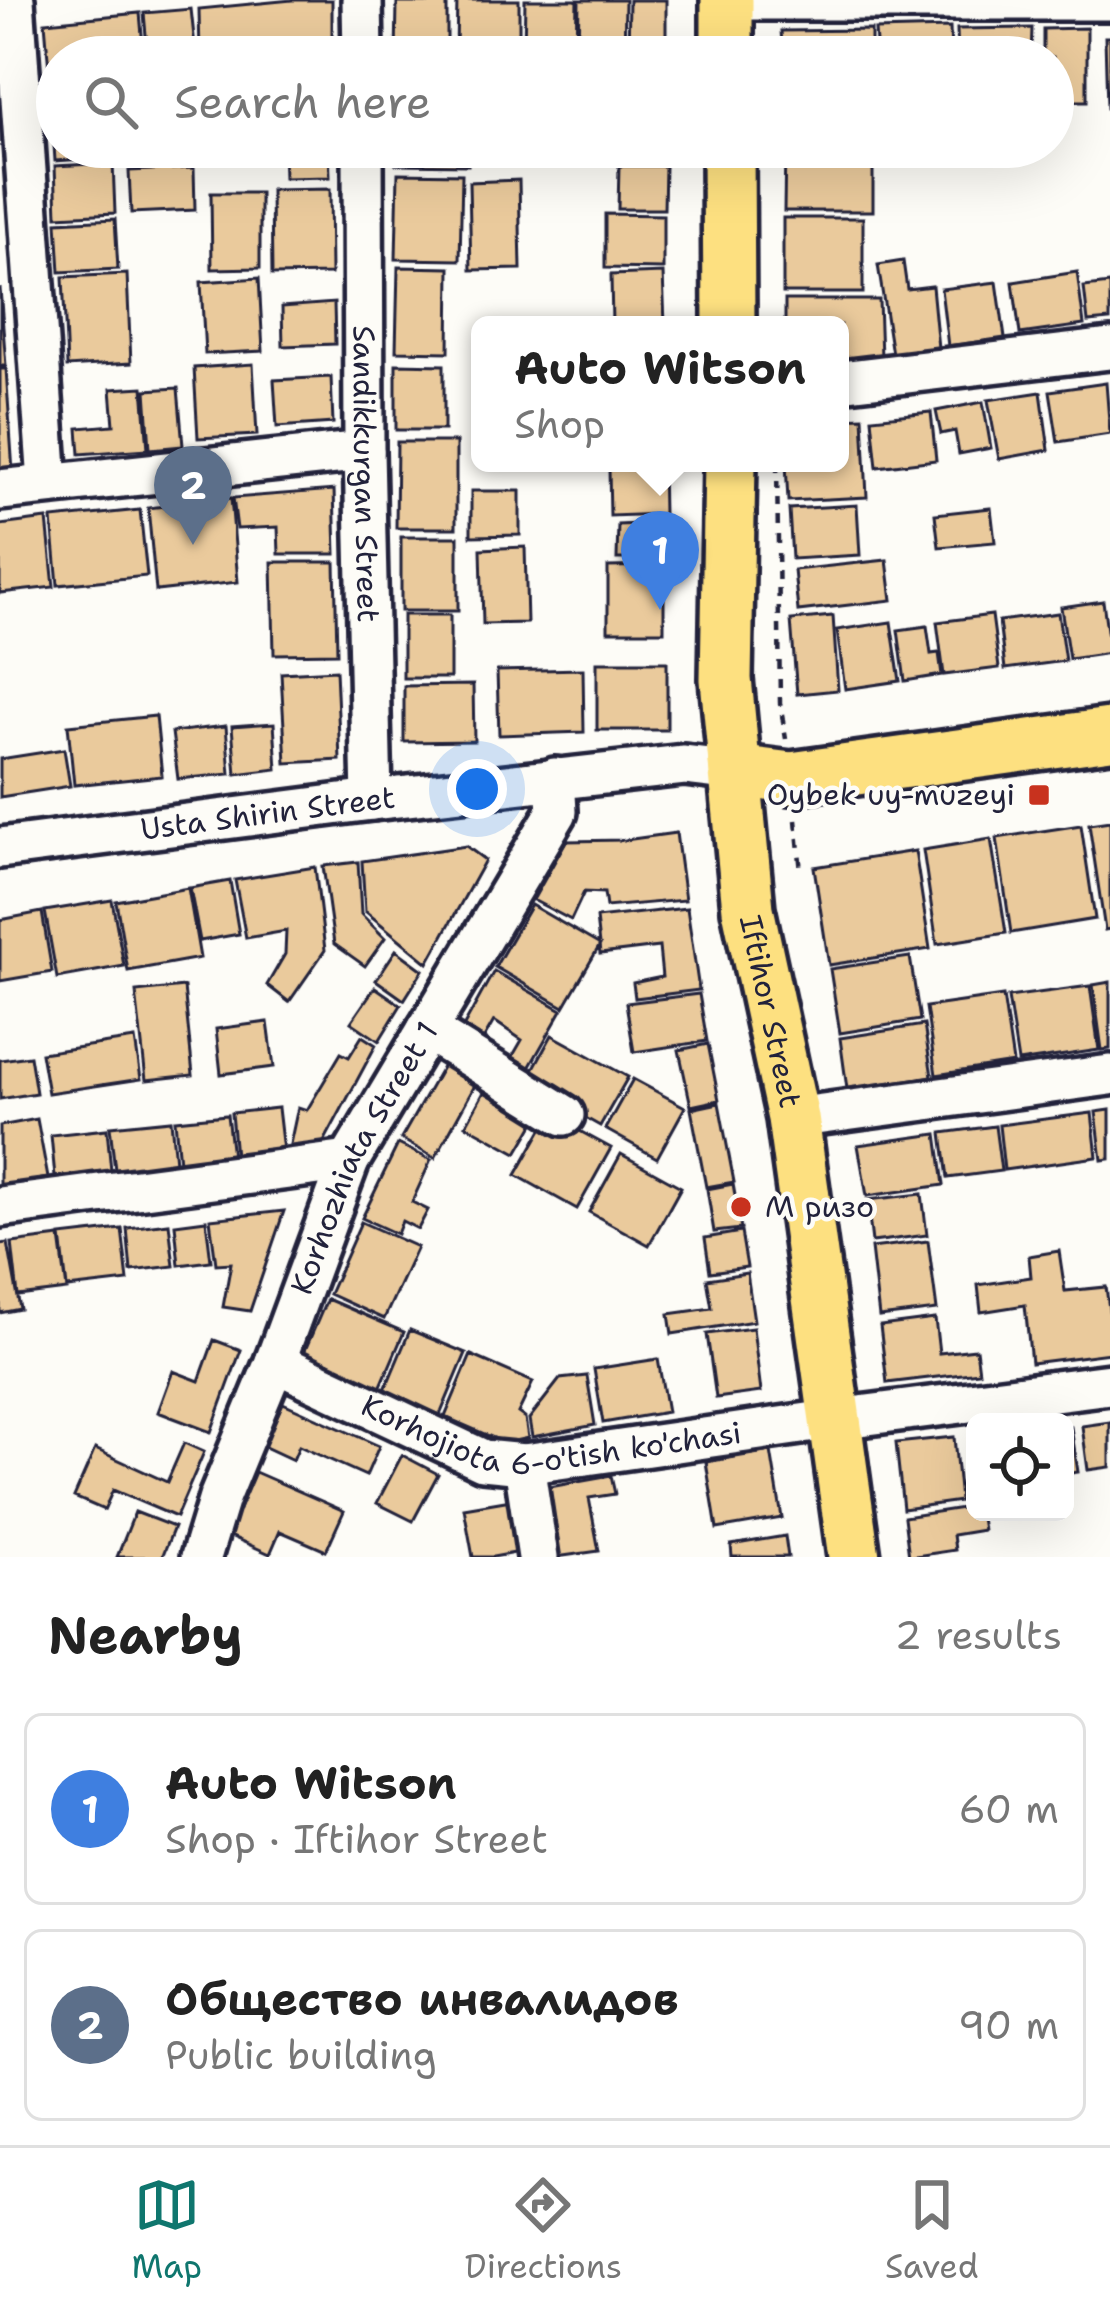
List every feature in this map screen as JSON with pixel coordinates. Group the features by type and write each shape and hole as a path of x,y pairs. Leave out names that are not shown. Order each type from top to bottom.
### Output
{"main road":[{"path":"727,0 727,36"},
{"path":"728,168 729,316"},
{"name":"Iftihor Street","path":"730,472 726,679 748,910 794,1118 854,1557"},
{"name":"Usta Shirin Street","path":"735,771 791,778 1110,734"}],"street":[{"path":"14,0 48,483"},
{"path":"362,0 363,36"},
{"path":"727,0 1110,0"},
{"name":"Sandikkurgаn Street","path":"363,168 372,800"},
{"path":"849,380 1110,349"},
{"path":"0,490 364,451"},
{"name":"Usta Shirin Street","path":"0,848 555,778 684,765 735,771"},
{"name":"Korhozhiаta Street 1","path":"201,1557 350,1161 556,812 555,778"},
{"path":"427,1030 564,1115"},
{"path":"794,1118 1110,1075"},
{"path":"0,1207 350,1161"},
{"name":"Korhojiota 6-o'tish ko'chasi","path":"275,1362 483,1460 524,1465 1110,1384"},
{"path":"524,1465 538,1557"}],"path":[{"path":"777,472 780,703 788,745"},
{"path":"795,814 801,872"}],"building":[{"path":"332,0 332,36 200,36 199,9"},
{"path":"457,0 519,0 519,36 456,36"},
{"path":"525,0 577,0 576,36 524,36"},
{"path":"579,0 625,0 624,36 578,36"},
{"path":"629,0 666,0 666,36 628,36"},
{"path":"397,3 447,3 447,36 396,36"},
{"path":"191,9 194,36 146,36 144,13"},
{"path":"140,13 142,36 46,36 45,22"},
{"path":"950,28 950,36 875,36 875,30"},
{"path":"1032,28 1032,36 957,36 957,29"},
{"path":"1087,28 1087,101 1074,101 1074,36 1043,36 1043,29"},
{"path":"871,30 871,36 781,36 781,31"},
{"path":"1105,37 1110,37 1110,108 1107,108"},
{"path":"55,168 113,168 115,213 57,216"},
{"path":"194,168 195,210 131,213 129,171"},
{"path":"284,168 330,168 330,177 284,178"},
{"path":"619,168 665,168 664,209 618,209"},
{"path":"785,168 873,168 873,211 784,211"},
{"path":"398,173 462,174 460,260 396,259"},
{"path":"519,180 521,269 471,270 469,182"},
{"path":"330,189 331,274 272,275 271,190"},
{"path":"211,193 260,193 260,268 212,269"},
{"path":"605,214 663,215 663,269 605,268"},
{"path":"783,218 863,218 863,293 783,293"},
{"path":"115,219 118,269 60,272 57,222"},
{"path":"903,261 907,289 932,286 938,348 892,354 878,265"},
{"path":"398,267 450,268 449,352 396,351"},
{"path":"1077,272 1084,325 1020,334 1013,282"},
{"path":"663,273 665,316 612,316 611,275"},
{"path":"127,274 131,363 67,367 63,277"},
{"path":"259,278 263,351 205,354 201,282"},
{"path":"997,282 1005,338 948,346 941,289"},
{"path":"1110,284 1110,320 1088,322 1084,287"},
{"path":"0,288 6,366 0,366"},
{"path":"785,300 879,300 881,358 849,362 849,316 785,316"},
{"path":"334,303 335,344 283,346 282,307"},
{"path":"253,364 257,435 198,438 194,368"},
{"path":"396,364 444,365 444,430 396,430"},
{"path":"0,369 6,369 13,472 0,474"},
{"path":"331,377 333,423 277,427 274,380"},
{"path":"1106,383 1110,434 1058,442 1050,391"},
{"path":"143,387 148,449 80,454 78,428 114,425 111,389"},
{"path":"178,388 183,446 150,449 146,390"},
{"path":"1041,392 1049,450 999,459 988,400"},
{"path":"983,402 991,448 959,454 955,431 941,434 936,411"},
{"path":"931,412 936,460 877,467 872,418"},
{"path":"863,417 867,497 788,501 786,472 849,472 849,418"},
{"path":"397,442 456,442 456,528 396,528"},
{"path":"609,472 662,472 663,514 610,516"},
{"path":"334,490 336,554 279,554 278,527 237,529 233,498"},
{"path":"471,491 520,491 520,535 471,536"},
{"path":"231,498 238,582 156,591 148,508"},
{"path":"857,505 860,555 792,559 789,509"},
{"path":"991,508 995,542 939,547 935,514"},
{"path":"140,510 147,576 58,585 52,519"},
{"path":"47,519 54,587 0,593 0,525"},
{"path":"663,523 664,559 617,559 618,525"},
{"path":"401,537 458,537 458,611 401,611"},
{"path":"525,547 527,623 483,624 481,549"},
{"path":"887,560 892,600 798,611 794,570"},
{"path":"272,562 335,562 337,653 274,654"},
{"path":"664,566 664,631 608,631 608,567"},
{"path":"1103,601 1110,653 1069,659 1061,607"},
{"path":"1058,613 1065,661 1005,669 999,621"},
{"path":"403,615 450,615 450,678 403,678"},
{"path":"992,615 999,668 944,675 937,622"},
{"path":"833,616 838,690 797,694 791,620"},
{"path":"891,622 900,681 845,689 837,630"},
{"path":"927,626 931,654 939,653 942,675 905,681 898,630"},
{"path":"597,662 667,662 667,730 597,730"},
{"path":"583,669 584,732 499,735 497,671"},
{"path":"336,670 340,760 286,763 281,673"},
{"path":"473,685 474,741 404,742 404,686"},
{"path":"156,716 162,776 74,785 68,725"},
{"path":"274,723 277,769 236,774 232,726"},
{"path":"226,726 230,774 178,779 172,732"},
{"path":"64,749 70,786 0,797 0,759"},
{"path":"1110,821 1110,929 1105,930 1089,824"},
{"path":"1081,825 1095,919 1011,933 997,838"},
{"path":"676,833 685,900 606,907 604,893 584,892 571,920 533,900 566,841"},
{"path":"991,839 1006,933 937,944 923,850"},
{"path":"466,846 485,860 428,963 365,911 362,861"},
{"path":"915,851 930,949 829,965 814,867"},
{"path":"358,862 361,914 385,938 365,966 334,944 323,866"},
{"path":"315,867 325,950 289,1002 267,985 285,954 286,931 246,938 235,880"},
{"path":"230,881 239,934 200,941 190,888"},
{"path":"188,888 200,958 128,971 116,901"},
{"path":"112,900 124,966 57,978 45,911"},
{"path":"531,905 600,945 564,1007 495,967"},
{"path":"687,908 699,990 635,998 633,983 662,977 659,947 600,954 596,918"},
{"path":"42,912 52,972 0,981 0,920"},
{"path":"396,950 423,970 404,1000 376,980"},
{"path":"910,957 920,1020 840,1033 830,969"},
{"path":"494,971 562,1010 521,1082 504,1071 522,1040 494,1021 476,1052 456,1040"},
{"path":"1110,982 1110,1049 1102,1050 1093,985"},
{"path":"1090,986 1099,1050 1018,1062 1008,997"},
{"path":"184,987 193,1075 146,1080 136,992"},
{"path":"375,987 401,1005 379,1041 351,1022"},
{"path":"699,994 707,1041 634,1052 626,1003"},
{"path":"1003,996 1013,1063 936,1075 926,1007"},
{"path":"268,1022 274,1067 221,1074 216,1029"},
{"path":"924,1025 932,1076 847,1089 840,1038"},
{"path":"552,1035 628,1077 600,1126 525,1084"},
{"path":"362,1036 376,1045 324,1142 289,1149 298,1107 307,1110 341,1053 349,1057"},
{"path":"135,1039 141,1079 48,1093 41,1053"},
{"path":"708,1044 719,1100 691,1106 679,1050"},
{"path":"30,1056 36,1093 0,1099 0,1060"},
{"path":"446,1060 479,1078 435,1158 401,1139"},
{"path":"633,1079 685,1107 657,1158 605,1129"},
{"path":"490,1081 542,1110 517,1153 466,1125"},
{"path":"719,1103 734,1182 706,1187 691,1109"},
{"path":"278,1108 283,1151 235,1156 231,1113"},
{"path":"1110,1110 1110,1159 1102,1160 1096,1112"},
{"path":"1092,1113 1097,1157 1004,1170 999,1125"},
{"path":"227,1115 232,1157 179,1163 175,1120"},
{"path":"550,1115 611,1148 577,1209 516,1175"},
{"path":"37,1119 48,1178 0,1187 0,1126"},
{"path":"171,1120 175,1163 115,1170 110,1126"},
{"path":"995,1126 1001,1171 948,1178 942,1133"},
{"path":"107,1129 111,1171 55,1177 51,1135"},
{"path":"937,1134 944,1185 867,1196 858,1145"},
{"path":"398,1144 431,1160 412,1202 428,1210 418,1229 402,1221 397,1234 362,1218"},
{"path":"621,1154 681,1187 649,1245 589,1212"},
{"path":"733,1184 741,1229 714,1232 707,1189"},
{"path":"922,1194 927,1235 872,1242 867,1200"},
{"path":"284,1211 250,1311 223,1307 231,1263 216,1264 210,1219"},
{"path":"206,1220 211,1261 179,1265 175,1224"},
{"path":"361,1222 417,1247 384,1319 329,1294"},
{"path":"169,1223 174,1266 131,1271 127,1228"},
{"path":"122,1229 128,1281 67,1288 61,1236"},
{"path":"741,1232 747,1267 710,1272 705,1238"},
{"path":"60,1237 67,1290 18,1296 12,1243"},
{"path":"928,1241 937,1310 879,1317 871,1248"},
{"path":"8,1243 20,1309 0,1313 0,1244"},
{"path":"1059,1251 1065,1291 1106,1287 1110,1353 1031,1363 1025,1305 981,1312 978,1285 1031,1277 1029,1256"},
{"path":"747,1273 754,1321 672,1334 669,1314 712,1308 707,1279"},
{"path":"327,1299 404,1332 377,1395 300,1362"},
{"path":"935,1319 939,1353 976,1349 979,1372 887,1383 880,1326"},
{"path":"753,1328 761,1392 716,1398 707,1334"},
{"path":"410,1330 466,1353 440,1415 384,1392"},
{"path":"214,1340 241,1350 211,1432 158,1412 173,1371 199,1381"},
{"path":"471,1355 533,1382 518,1413 525,1418 528,1438 505,1443 445,1417"},
{"path":"658,1359 667,1412 603,1423 594,1369"},
{"path":"587,1376 595,1425 532,1437 529,1419 560,1379"},
{"path":"283,1403 379,1446 366,1476 299,1446 293,1460 263,1446"},
{"path":"1110,1422 1110,1467 1088,1470 1082,1426"},
{"path":"954,1437 960,1501 903,1509 896,1443"},
{"path":"184,1443 204,1452 176,1517 113,1490 104,1510 74,1497 95,1449 167,1482"},
{"path":"771,1451 782,1518 717,1529 706,1462"},
{"path":"402,1455 438,1474 413,1521 377,1503"},
{"path":"255,1472 344,1511 326,1551 280,1531 270,1554 228,1535"},
{"path":"611,1476 615,1494 589,1498 599,1551 556,1557 544,1488"},
{"path":"511,1500 520,1552 473,1557 464,1508"},
{"path":"966,1507 966,1521 982,1521 983,1530 953,1535 955,1550 909,1557 904,1517"},
{"path":"135,1512 174,1527 162,1557 117,1557"},
{"path":"785,1536 788,1557 732,1557 731,1545"}],"place":[{"name":"Общество инвалидов","path":"193,545"},
{"name":"Auto Witson","path":"660,610"},
{"name":"Oybek uy-muzeyi","path":"1039,795"},
{"name":"М ризо","path":"741,1207"}]}
